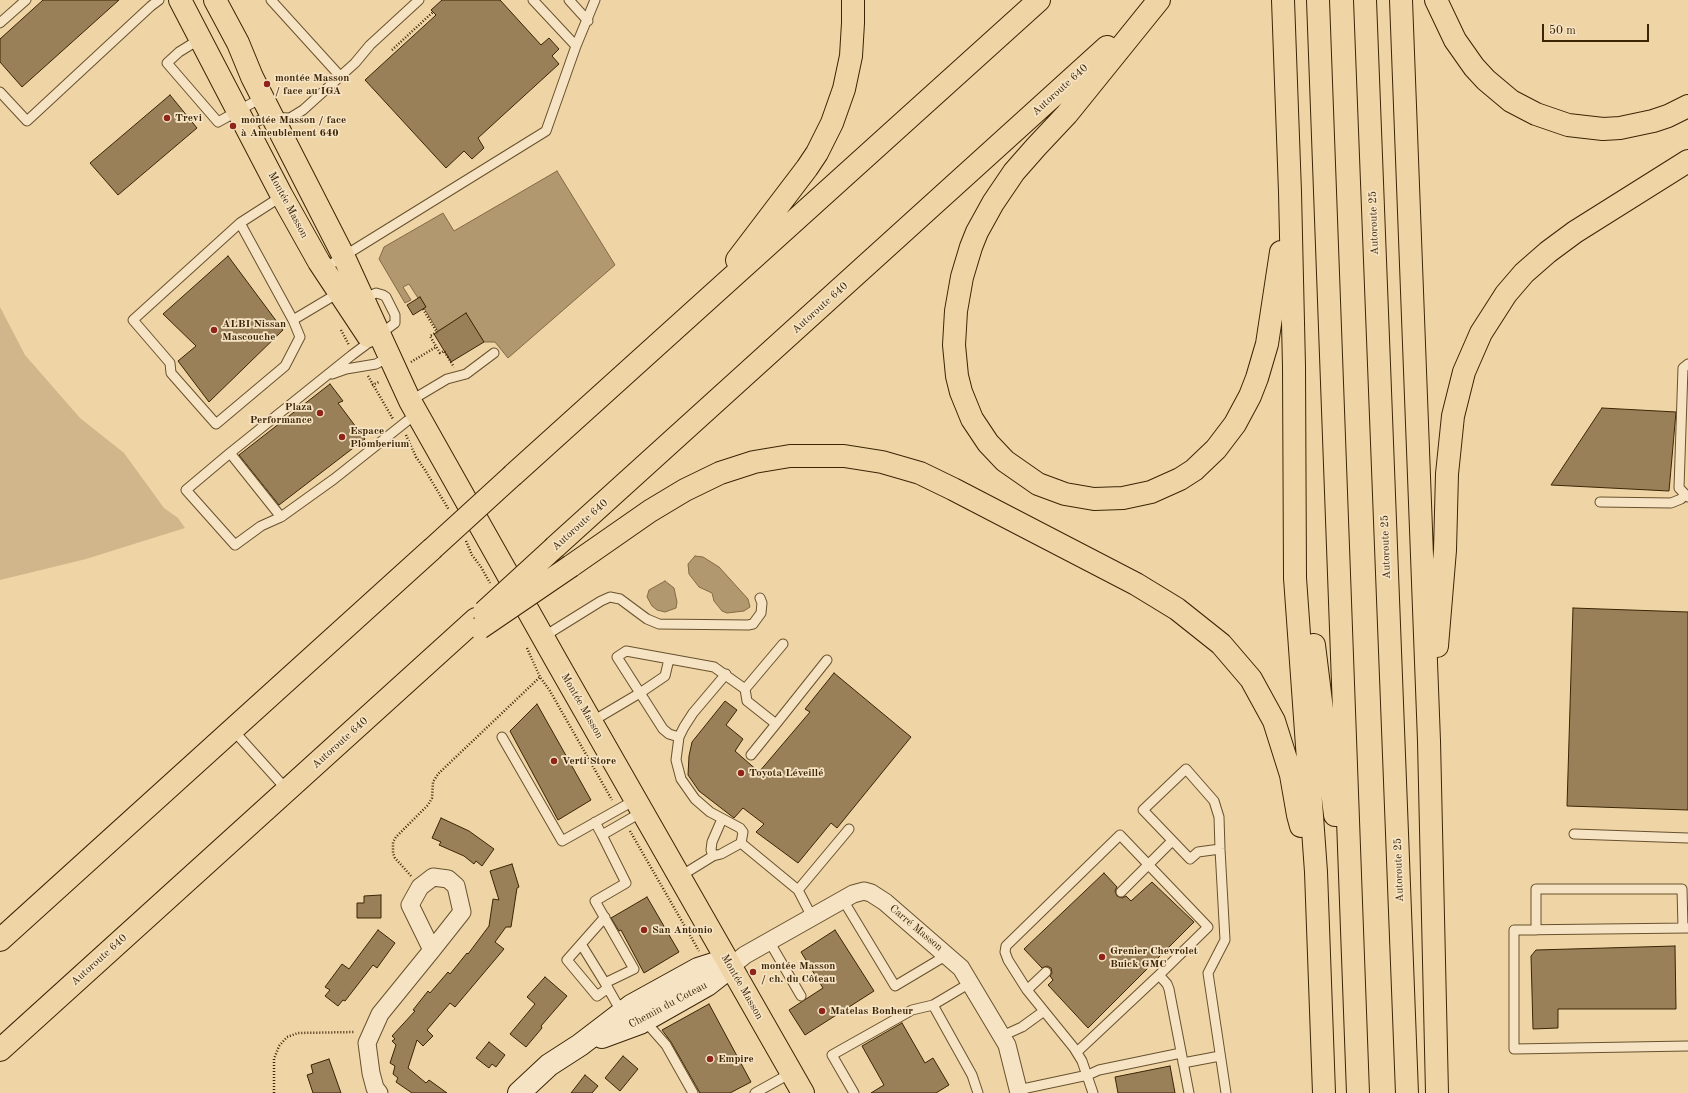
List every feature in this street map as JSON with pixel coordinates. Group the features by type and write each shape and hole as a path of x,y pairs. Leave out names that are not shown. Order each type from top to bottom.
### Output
{"main road":[{"name":"Montée Masson","path":"215,0 238,43 252,77 267,107 343,255 352,295 386,358 407,408 543,638 679,877 734,961 791,1073 803,1093"},
{"path":"701,306 797,183 825,138 838,106 848,70 853,40 853,0"},
{"path":"0,940 1039,0"},
{"path":"1159,0 1067,114 1014,172 984,218 971,247 962,277 956,311 954,340 955,361 961,392 972,419 988,443 1005,462 1026,477 1051,490 1079,498 1108,499 1136,496 1166,486 1194,470 1216,449 1235,424 1245,406 1257,378 1267,344 1290,192"},
{"name":"Autoroute 640","path":"0,1050 427,664 478,624 555,547 1159,0"},
{"path":"1283,0 1290,192 1294,366 1295,578 1316,872 1324,1093"},
{"path":"1318,0 1358,1093"},
{"name":"Autoroute 25","path":"1365,0 1407,1093"},
{"path":"1401,0 1429,741 1437,1093"},
{"path":"1436,0 1455,40 1474,67 1498,91 1523,109 1568,125 1603,129 1620,128 1653,121 1668,116 1688,106"},
{"name":"Montée Masson","path":"184,1 200,38 282,196 324,269 352,295"},
{"path":"1429,741 1445,550 1450,440 1456,400 1469,357 1497,306 1515,283 1536,263 1575,232 1688,161"},
{"path":"1294,366 1303,546 1321,707 1353,961"},
{"path":"478,624 571,566 644,514 685,490 720,473 754,462 790,456 844,456 882,462 920,473 953,488 1160,598 1193,620 1226,649 1251,679 1274,721 1291,774 1298,815 1316,872"}],"street":[{"name":"Carré Masson","path":"734,961 858,892 872,893 885,902 961,968 1002,1036 1010,1054 1019,1091"},
{"path":"379,1093 375,1088 370,1073 367,1043 380,1014 432,950"},
{"name":"Chemin du Coteau","path":"519,1093 549,1066 580,1045 707,986 734,961"}],"lane":[{"path":"0,24 26,0"},
{"path":"0,92 27,121 159,0"},
{"path":"271,0 340,76"},
{"path":"267,107 287,119 293,117 355,63 370,45 419,0"},
{"path":"533,0 576,46"},
{"path":"569,0 588,21"},
{"path":"324,269 338,261 343,255 546,131 576,46 596,0"},
{"path":"200,38 179,52 167,63 218,122 242,119 260,119 267,107"},
{"path":"242,119 267,107"},
{"path":"240,223 293,320 300,337 285,366 216,424 171,373 170,363 133,320 240,223 282,196"},
{"path":"293,320 352,295"},
{"path":"375,338 230,453 186,490 235,545 261,526 281,518 334,479 407,420 407,408 447,379 466,374 494,353"},
{"path":"324,378 335,372 376,364 386,358"},
{"path":"1600,502 1671,503 1687,496 1679,488 1683,368 1688,364"},
{"path":"230,453 281,518"},
{"path":"543,638 601,601 610,597 620,599 647,618 659,624 748,625 753,624 761,613 762,602 760,598"},
{"path":"745,689 783,644"},
{"path":"679,738 669,734 663,729 617,658 626,651 714,666 745,689 747,701 776,724"},
{"path":"591,722 640,693 665,676 669,659"},
{"path":"751,755 827,660"},
{"path":"726,674 693,713 684,727 679,738 676,760 681,779 703,807 722,820 740,828 743,832 741,843"},
{"path":"233,730 287,790"},
{"path":"502,737 562,841 595,822 639,806"},
{"path":"1220,848 1198,852 1190,859 1143,810 1186,769 1211,796 1216,804 1219,817 1225,940 1208,973 1226,1093"},
{"path":"602,835 639,806"},
{"path":"713,856 711,850 712,842 722,820"},
{"path":"595,822 626,883 595,901 605,917 634,968 606,986 597,996 567,960 605,917"},
{"path":"798,890 849,829"},
{"path":"1077,1052 1160,975 1208,927 1120,834 1010,941 1004,952 1027,990 1077,1052 1088,1075 1093,1093"},
{"path":"1574,834 1688,838"},
{"path":"1121,892 1172,841"},
{"path":"679,877 713,856 721,854 741,843"},
{"path":"741,843 798,890 812,917"},
{"path":"1536,930 1536,889 1682,890 1685,928 1536,930 1514,930 1514,1049 1688,1046"},
{"path":"843,900 895,986 947,955"},
{"path":"769,942 801,996"},
{"path":"581,944 606,986 632,1020 666,1045 693,1093"},
{"path":"1027,990 1046,972"},
{"path":"1160,975 1167,984 1169,990 1189,1093"},
{"path":"854,1093 832,1055 912,1010 933,1005 970,983"},
{"path":"933,1005 972,1075 978,1093"},
{"path":"1002,1036 1022,1027 1044,1011"},
{"path":"1019,1091 1088,1075 1099,1070 1181,1053"},
{"path":"1183,1063 1220,1056"},
{"path":"755,1093 791,1073"}],"path":[{"path":"426,9 430,15"},
{"path":"392,50 433,12"},
{"path":"400,34 404,39"},
{"path":"423,309 437,332 430,336 440,353 444,351 451,362"},
{"path":"411,363 436,347"},
{"path":"366,373 372,386 394,421"},
{"path":"372,386 379,382"},
{"path":"388,412 407,408"},
{"path":"411,877 393,854 393,842 396,837 428,805 432,798 433,782 438,774 540,677"},
{"path":"629,829 698,949"},
{"path":"274,1093 274,1059 279,1046 287,1037 298,1033 356,1032"}],"shaded area":[{"path":"557,171 615,265 508,358 495,342 484,342 466,314 438,331 424,308 426,307 420,297 418,298 409,284 403,287 411,300 405,303 379,259 384,247 443,213 454,231"},
{"path":"0,307 25,355 80,418 124,453 164,508 178,518 185,528 86,559 0,580"},
{"path":"695,556 703,557 719,567 748,599 750,607 744,611 727,613 722,611 714,601 712,593 699,587 689,574 688,564"},
{"path":"665,581 674,588 677,602 676,608 665,612 657,610 652,606 647,597 649,590"}],"building":[{"path":"43,0 119,0 22,87 0,62 0,39"},
{"path":"442,0 500,0 541,45 549,38 559,49 552,56 559,64 478,138 484,148 472,159 464,151 446,168 365,80 436,15 431,10"},
{"path":"170,95 197,128 118,195 90,163"},
{"path":"228,256 283,330 209,402 178,361 196,346 163,314"},
{"path":"420,297 426,307 413,315 407,305"},
{"path":"466,313 484,342 451,362 434,334"},
{"path":"330,384 343,401 338,403 365,439 279,505 239,455"},
{"path":"1602,408 1676,412 1669,491 1551,485"},
{"path":"1573,608 1688,612 1688,810 1567,806"},
{"path":"834,673 911,737 837,828 831,823 798,863 756,832 764,824 743,808 734,818 699,791 688,775 689,756 692,742 725,701 737,710 726,725 743,739 735,751 759,772 810,712 805,709"},
{"path":"537,704 591,800 558,820 510,731"},
{"path":"441,818 469,831 494,849 482,866 476,861 474,864 464,856 439,845 441,842 432,838"},
{"path":"512,864 519,887 517,888 511,927 506,927 495,942 504,949 455,1007 450,1003 427,1030 433,1036 423,1046 417,1040 408,1068 426,1083 429,1080 447,1093 412,1093 396,1082 398,1078 393,1074 395,1066 390,1063 396,1045 392,1041 395,1039 392,1036 415,1011 413,1010 428,991 430,993 448,972 450,974 467,953 468,954 489,926 493,899 499,900 490,871"},
{"path":"1104,873 1117,887 1115,891 1117,896 1122,898 1126,896 1131,901 1152,882 1194,922 1088,1028 1048,985 1053,980 1050,976 1052,973 1051,968 1047,966 1042,968 1024,949"},
{"path":"381,895 381,918 357,918 357,903 364,903 364,896"},
{"path":"647,897 679,952 644,973 621,930 619,931 611,918"},
{"path":"378,930 395,943 377,968 373,965 345,1001 343,1000 338,1006 325,996 330,990 325,987 342,964 349,969"},
{"path":"835,930 874,991 805,1035 789,1010 823,988 801,952"},
{"path":"1675,946 1676,1009 1558,1009 1558,1028 1533,1029 1531,956 1536,950"},
{"path":"545,977 567,996 541,1026 542,1028 526,1047 510,1034 535,1004 527,997"},
{"path":"709,1004 751,1082 730,1093 700,1093 671,1042 662,1030"},
{"path":"902,1023 925,1063 933,1058 949,1085 936,1093 871,1093 884,1085 862,1046"},
{"path":"489,1042 505,1055 496,1067 492,1064 489,1068 476,1058"},
{"path":"623,1056 638,1069 620,1091 605,1078"},
{"path":"329,1059 341,1093 313,1093 307,1075 313,1073 311,1065"},
{"path":"1170,1066 1175,1093 1118,1093 1115,1077"},
{"path":"585,1075 598,1086 592,1093 571,1093"}],"place":[{"name":"montée Masson / face au IGA","path":"267,84"},
{"name":"Trevi","path":"167,118"},
{"name":"montée Masson / face à Ameublement 640","path":"233,126"},
{"name":"ALBI Nissan Mascouche","path":"214,330"},
{"name":"Plaza Performance","path":"320,413"},
{"name":"Espace Plomberium","path":"342,437"},
{"name":"Verti Store","path":"554,761"},
{"name":"Toyota Léveillé","path":"741,773"},
{"name":"San Antonio","path":"644,930"},
{"name":"Grenier Chevrolet Buick GMC","path":"1102,957"},
{"name":"montée Masson / ch. du Côteau","path":"753,972"},
{"name":"Matelas Bonheur","path":"822,1011"},
{"name":"Empire","path":"710,1059"}]}
